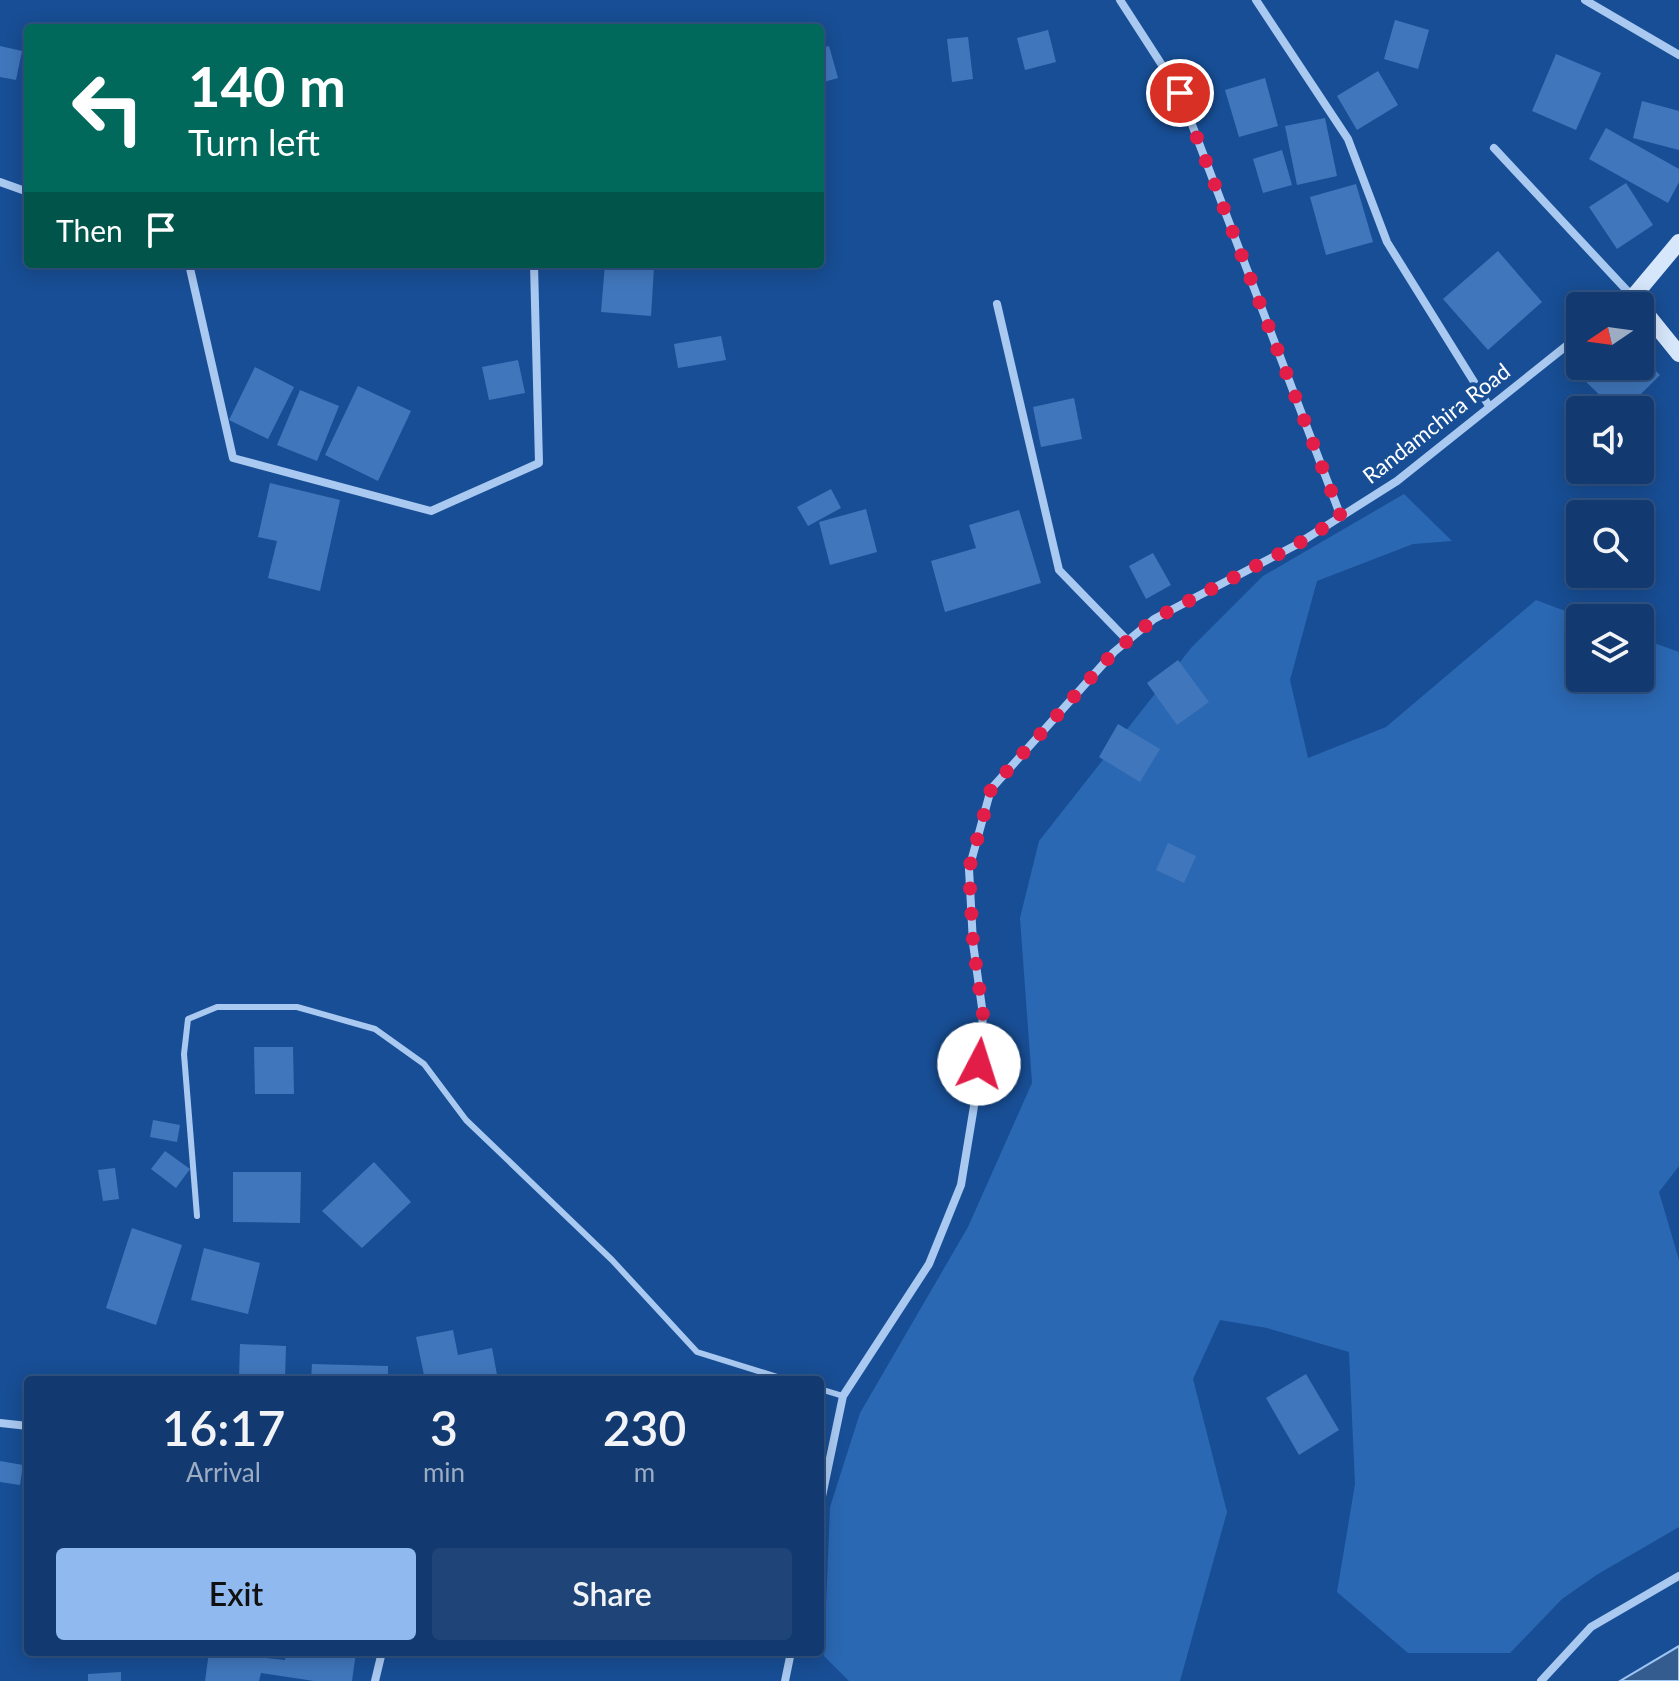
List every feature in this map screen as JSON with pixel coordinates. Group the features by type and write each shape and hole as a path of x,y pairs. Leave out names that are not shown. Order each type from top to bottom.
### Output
{"street":[{"path":"1120,0 1180,93 1341,517"},
{"path":"1256,0 1348,139 1387,242 1489,406"},
{"path":"1585,0 1679,55"},
{"path":"1494,148 1619,292"},
{"path":"0,182 24,191"},
{"path":"1635,292 1679,242"},
{"path":"190,268 233,458 431,511 539,463 534,268"},
{"path":"997,304 1059,570 1128,641"},
{"path":"1654,329 1679,354"},
{"name":"Randamchira Road","path":"824,1479 843,1396 929,1264 961,1185 977,1088 983,1015 973,943 969,869 991,789 1128,641 1154,619 1296,545 1397,481 1566,346"},
{"path":"0,1423 24,1426"},
{"path":"1541,1681 1591,1627 1679,1576"},
{"path":"375,1681 381,1656"},
{"path":"785,1681 790,1656"}],"lane":[{"path":"197,1216 184,1054 188,1019 217,1007 297,1007 375,1029 424,1064 466,1120 612,1260 697,1352 774,1376"},
{"path":"824,1390 843,1396"}],"shaded area":[{"path":"1404,494 1452,541 1413,544 1317,581 1290,680 1308,758 1386,727 1536,600 1566,611 1566,692 1654,692 1654,643 1679,652 1679,1166 1659,1192 1679,1260 1679,1527 1598,1574 1562,1599 1510,1653 1408,1653 1337,1592 1355,1484 1349,1352 1267,1328 1220,1320 1193,1379 1227,1512 1180,1681 849,1681 824,1656 830,1507 860,1413 968,1227 1032,1083 1020,918 1039,841 1191,648 1263,576"},
{"path":"1679,1646 1679,1681 1620,1681"}],"building":[{"path":"1395,20 1429,30 1418,69 1384,59"},
{"path":"1048,30 1056,62 1025,70 1017,38"},
{"path":"968,37 973,79 952,82 947,39"},
{"path":"0,46 22,51 16,80 0,77"},
{"path":"829,46 838,78 824,82 824,48"},
{"path":"1556,54 1601,73 1576,130 1532,111"},
{"path":"1378,71 1398,105 1357,130 1337,96"},
{"path":"1265,78 1278,126 1239,137 1225,90"},
{"path":"1642,101 1679,111 1679,150 1633,138"},
{"path":"1325,118 1337,176 1297,185 1285,126"},
{"path":"1606,128 1679,169 1679,182 1668,203 1589,159"},
{"path":"1282,150 1292,185 1263,193 1253,159"},
{"path":"1626,183 1653,225 1617,249 1589,207"},
{"path":"1356,184 1373,242 1326,255 1310,197"},
{"path":"1498,251 1542,302 1488,350 1443,299"},
{"path":"605,268 654,268 651,316 601,312"},
{"path":"721,336 726,360 678,368 674,344"},
{"path":"518,360 525,393 489,400 482,367"},
{"path":"255,367 294,387 268,439 229,420"},
{"path":"1654,369 1660,375 1639,396 1601,396 1584,380 1654,380"},
{"path":"358,386 411,411 378,481 325,455"},
{"path":"300,390 339,406 317,461 277,445"},
{"path":"1074,398 1082,439 1041,447 1033,407"},
{"path":"270,483 340,500 320,591 268,578 277,541 258,537"},
{"path":"831,489 841,508 808,526 797,507"},
{"path":"866,509 877,552 830,565 819,522"},
{"path":"1019,510 1041,583 945,612 931,561 976,548 969,525"},
{"path":"1153,553 1171,585 1146,599 1129,566"},
{"path":"1178,660 1209,702 1177,725 1147,683"},
{"path":"1118,724 1160,749 1140,782 1099,757"},
{"path":"1168,843 1196,856 1184,883 1156,870"},
{"path":"254,1047 293,1047 294,1094 255,1094"},
{"path":"153,1120 180,1125 177,1142 150,1137"},
{"path":"165,1151 190,1169 176,1188 151,1169"},
{"path":"374,1162 411,1202 362,1248 322,1211"},
{"path":"115,1168 119,1199 103,1201 98,1170"},
{"path":"233,1172 301,1172 300,1223 233,1222"},
{"path":"132,1228 182,1245 156,1325 106,1308"},
{"path":"204,1248 260,1263 248,1314 191,1300"},
{"path":"453,1330 458,1355 492,1348 497,1376 424,1376 416,1337"},
{"path":"240,1344 286,1346 285,1376 239,1376"},
{"path":"312,1364 388,1366 388,1376 311,1376"},
{"path":"1306,1374 1339,1430 1299,1455 1266,1398"},
{"path":"0,1461 23,1465 20,1485 0,1482"},
{"path":"208,1656 285,1660 286,1656 355,1656 352,1681 314,1681 261,1673 259,1681 205,1681"},
{"path":"121,1672 121,1681 88,1681 88,1674"}],"route":[{"path":"979,1064 983,1015 973,943 969,869 991,789 1114,652 1154,619 1240,571 1296,545 1341,517 1180,93"}]}
